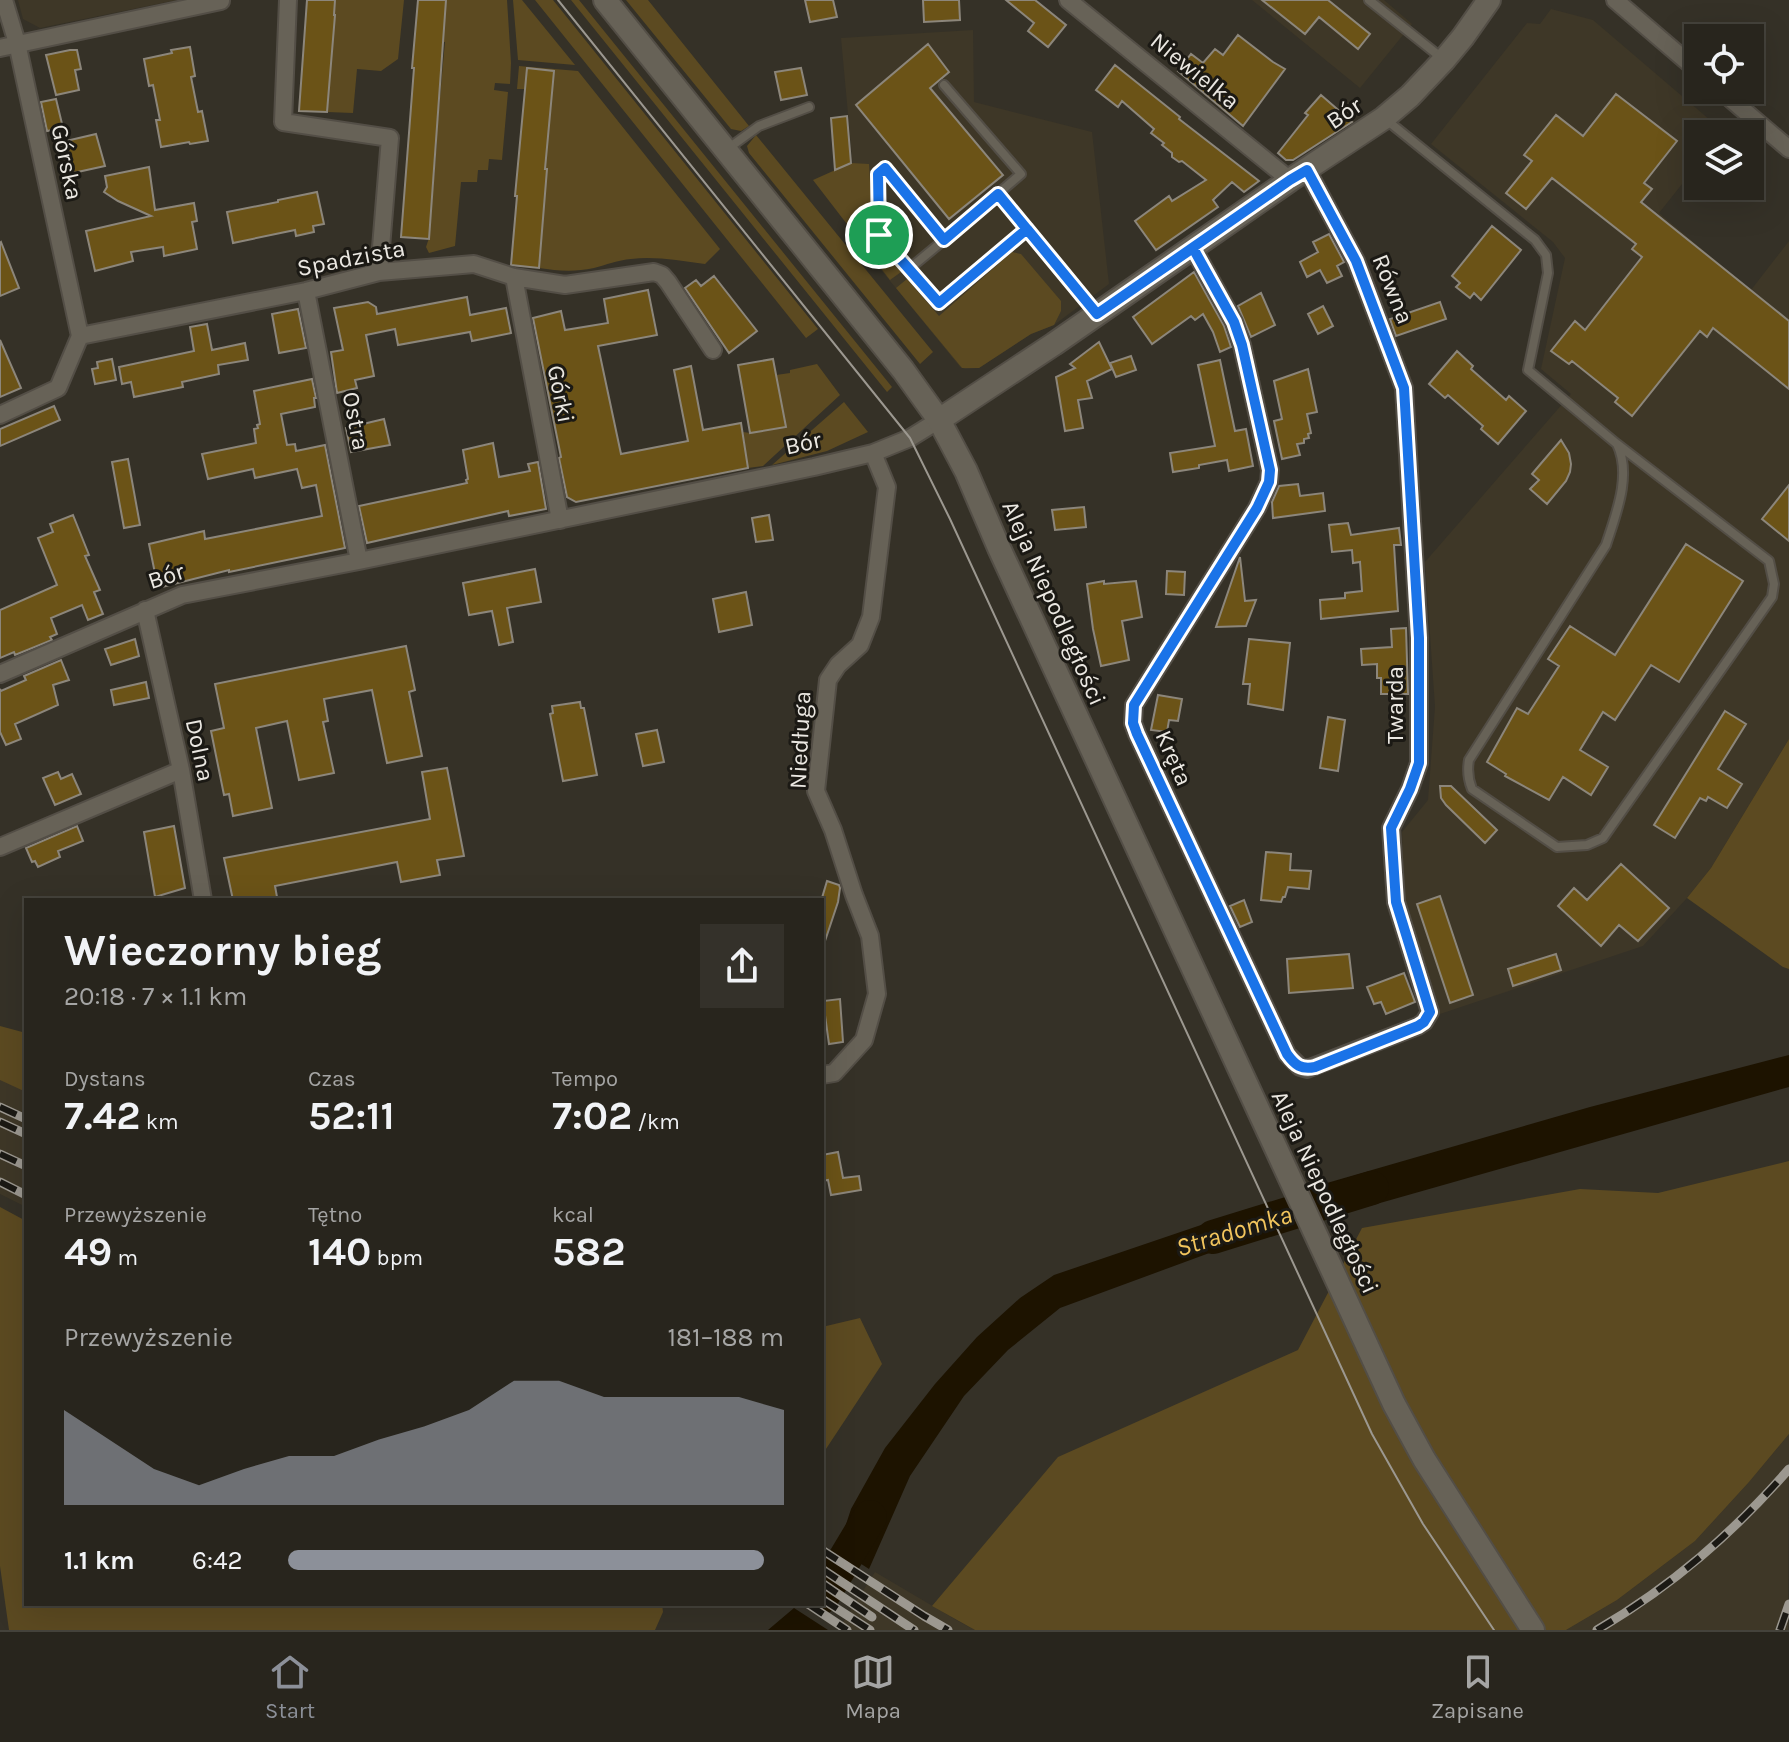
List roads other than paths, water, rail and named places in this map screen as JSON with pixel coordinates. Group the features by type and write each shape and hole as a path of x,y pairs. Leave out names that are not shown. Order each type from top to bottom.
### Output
{"street":[{"name":"Górska","path":"4,0 17,43 80,336"},
{"path":"288,0 283,122 390,138 379,272"},
{"name":"Aleja Niepodległości","path":"605,0 903,370 939,420 973,485 999,548 1394,1404 1424,1459 1533,1630"},
{"name":"Niewielka","path":"1068,0 1298,175"},
{"name":"Bór","path":"0,674 182,595 814,467 873,453 910,438 1384,118 1444,60 1489,0"},
{"path":"1615,0 1684,59"},
{"path":"0,48 221,1"},
{"path":"1736,104 1789,149"},
{"name":"Równa","path":"1298,175 1356,261 1404,388"},
{"name":"Kręta","path":"1193,248 1234,322 1242,345 1270,470 1269,482 1257,508 1134,705 1133,723 1292,1061 1307,1069 1315,1067 1418,1026 1430,1012"},
{"name":"Spadzista","path":"80,336 306,291 379,272 474,264 514,277 565,285 654,272 668,282 713,350"},
{"name":"Górki","path":"514,277 560,520"},
{"name":"Ostra","path":"306,291 359,561"},
{"path":"0,415 58,388 80,336"},
{"name":"Twarda","path":"1404,388 1419,638 1419,763 1391,828 1396,902 1430,1012"},
{"name":"Niedługa","path":"828,1074 864,1040 877,994 870,936 816,791 828,680 838,665 860,645 871,617 887,487 873,453"},
{"name":"Dolna","path":"145,610 181,770 203,898"},
{"path":"0,847 181,770"}],"lane":[{"path":"1369,0 1444,60"},
{"path":"909,269 1021,174 944,85"},
{"path":"725,150 759,126 809,107"},
{"path":"1384,118 1535,240 1546,255 1548,273 1528,370 1617,444 1769,561 1774,584 1772,597 1603,838 1587,845 1557,847 1472,789 1467,769 1469,760 1606,545 1618,508 1623,470 1617,444"},
{"path":"944,240 885,168 878,174 879,235 939,303 1027,229"},
{"path":"998,194 1097,314"}],"water":[{"path":"1789,1055 1789,1087 1373,1205 1334,1215 1320,1185 1590,1107"},
{"path":"1251,1208 1261,1234 1060,1308 1008,1350 964,1396 910,1476 869,1569 838,1549 851,1509 885,1448 977,1337 1020,1298 1054,1275"},
{"path":"794,1608 828,1630 768,1630"}],"waterway":[{"name":"Stradomka","path":"1213,1237 1372,1188"},
{"name":"Stradomka","path":"824,1594 870,1517"}],"tram line":[{"path":"558,0 910,438 1372,1434 1423,1524 1494,1630"}],"railway":[{"path":"0,1107 24,1118"},
{"path":"0,1122 24,1133"},
{"path":"0,1154 24,1165"},
{"path":"0,1182 24,1194"},
{"path":"1597,1630 1651,1595 1700,1557 1746,1515 1789,1469"},
{"path":"824,1551 948,1630"},
{"path":"824,1570 914,1630"},
{"path":"824,1584 872,1617"},
{"path":"824,1600 870,1630"},
{"path":"1780,1630 1789,1604"},
{"path":"811,1606 847,1630"}]}
